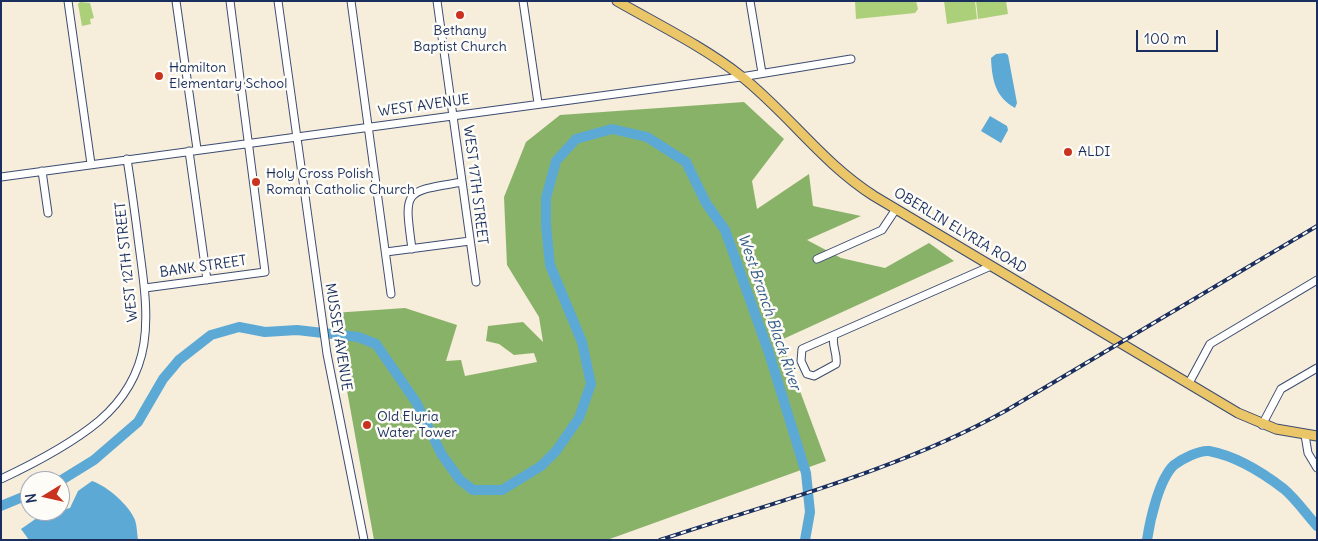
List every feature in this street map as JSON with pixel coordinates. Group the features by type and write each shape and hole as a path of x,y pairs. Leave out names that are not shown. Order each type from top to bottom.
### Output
{"main road":[{"name":"OBERLIN ELYRIA ROAD","path":"617,1 716,58 741,77 837,170 896,208 1262,425 1317,436"}],"street":[{"path":"68,1 91,164"},
{"path":"176,1 197,149"},
{"path":"230,1 249,142"},
{"name":"MUSSEY AVENUE","path":"278,1 326,346 364,540"},
{"path":"351,1 392,294"},
{"name":"WEST 17TH STREET","path":"438,1 476,282"},
{"path":"523,1 538,103"},
{"path":"750,1 762,73"},
{"name":"WEST AVENUE","path":"1,176 741,77 851,59"},
{"name":"BANK STREET","path":"145,288 265,272 249,142"},
{"path":"189,150 207,280"},
{"name":"WEST 12TH STREET","path":"2,476 46,456 90,428 108,412 127,388 138,365 145,341 147,317 145,288 127,159"},
{"path":"42,172 48,213"},
{"path":"412,249 406,209 410,196 422,189 462,182"},
{"path":"817,259 882,230 896,208"},
{"path":"386,252 470,241"},
{"path":"834,335 832,340 837,361 834,367 814,376 807,374 799,351 834,335 992,266"},
{"path":"1189,383 1210,344 1317,280"},
{"path":"1262,425 1281,389 1317,368"},
{"path":"1305,435 1308,453 1317,468"}],"green space":[{"path":"855,1 916,1 918,9 915,13 856,19"},
{"path":"944,1 975,1 977,19 947,24"},
{"path":"976,1 1006,1 1008,14 978,19"},
{"path":"80,2 90,3 94,18 90,19 91,24 82,26 78,4"},
{"path":"744,102 784,139 752,181 757,209 809,174 813,206 861,216 807,240 841,258 885,268 929,243 954,261 781,340 826,461 607,540 374,540 333,313 405,308 457,325 446,361 461,360 465,376 537,362 534,353 514,355 499,344 486,341 488,326 523,322 543,342 539,317 507,265 504,197 526,142 560,115"}],"water":[{"path":"1005,53 1008,55 1017,103 1015,108 1008,104 999,93 992,73 991,58 996,54"},
{"path":"990,116 1007,126 1008,130 1001,143 981,131"},
{"path":"92,481 111,492 123,502 132,514 137,527 138,540 29,540 21,529 33,521 70,521 70,508 78,491"}],"waterway":[{"name":"West Branch Black River","path":"70,475 94,460 138,422 163,379 179,360 211,335 239,327 265,332 297,330 358,337 376,344 416,402 442,455 460,480 473,490 502,490 541,466 556,451 579,418 591,384 582,342 550,265 546,225 546,198 556,161 576,139 612,129 647,137 686,162 706,203 725,230 769,353 806,473 810,512 805,540"},
{"name":"West Branch Black River","path":"1147,540 1156,500 1169,471 1181,460 1205,451 1229,457 1267,477 1284,489 1317,526"},
{"name":"West Branch Black River","path":"1,506 20,498"}],"railway":[{"path":"660,540 837,483 925,450 967,431 1007,410 1317,226"}],"place":[{"name":"Bethany Baptist Church","path":"460,15"},
{"name":"Hamilton Elementary School","path":"159,76"},
{"name":"ALDI","path":"1068,152"},
{"name":"Holy Cross Polish Roman Catholic Church","path":"256,182"},
{"name":"Old Elyria Water Tower","path":"367,425"}]}
